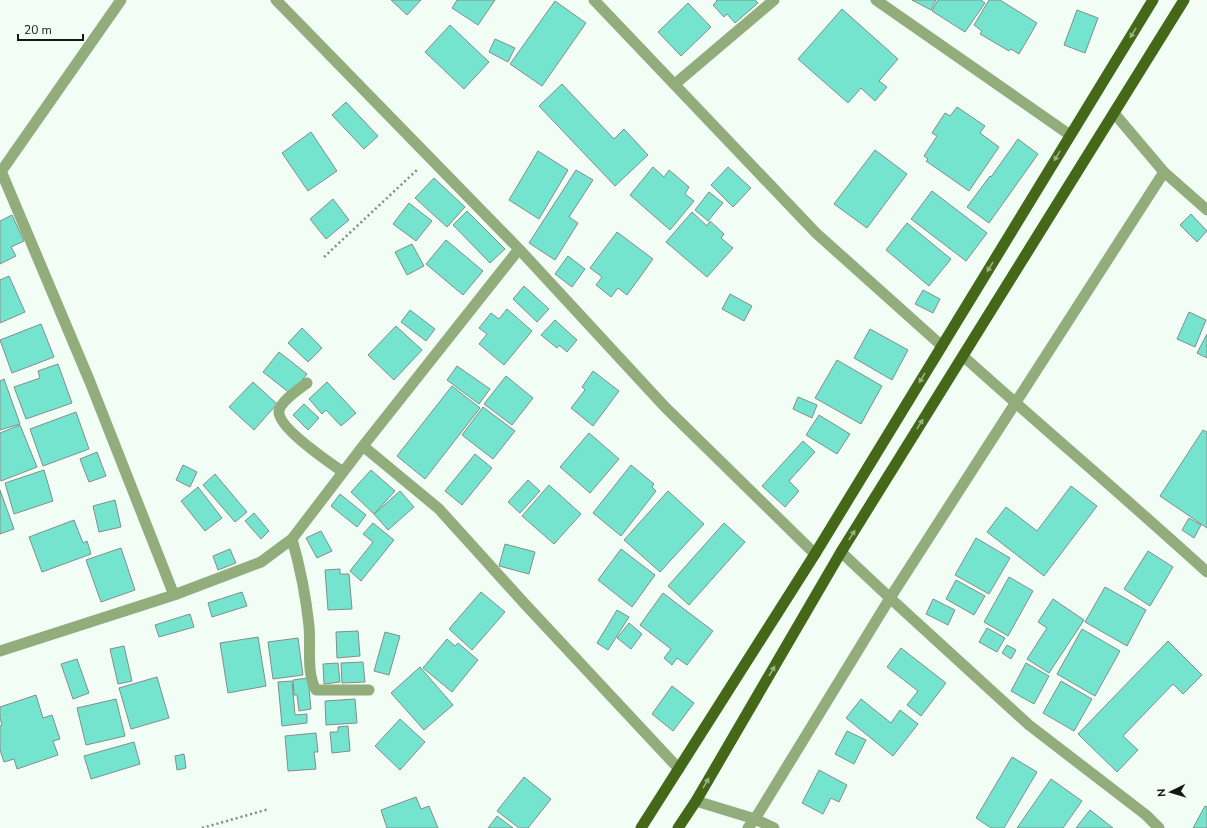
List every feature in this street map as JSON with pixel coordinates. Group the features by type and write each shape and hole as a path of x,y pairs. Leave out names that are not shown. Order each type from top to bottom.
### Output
{"main road":[{"path":"641,828 815,554 1153,0"},
{"path":"678,828 696,801 841,552 1184,0"}],"street":[{"path":"121,0 1,172 90,382 174,595"},
{"path":"276,0 519,249 666,407 815,554"},
{"path":"594,0 816,233 942,346"},
{"path":"675,84 774,0"},
{"path":"876,0 1070,135"},
{"path":"1114,113 1164,172 1207,210"},
{"path":"751,824 890,598 1164,172"},
{"path":"0,651 174,595 261,562 292,539 363,446 519,249"},
{"path":"963,356 1207,572"},
{"path":"307,383 282,404 279,411 279,417 284,425 294,435 343,472"},
{"path":"363,446 439,509 524,604 679,769"},
{"path":"292,539 300,570 308,619 313,683 316,690 369,690"},
{"path":"841,552 1029,725 1146,815 1159,828"},
{"path":"696,801 751,824 774,828"}],"path":[{"path":"324,257 430,158"},
{"path":"202,828 270,809"}],"building":[{"path":"391,0 421,0 407,15"},
{"path":"457,0 495,0 478,25 452,8"},
{"path":"716,0 755,0 758,3 735,23 727,14 724,17 713,5 717,1"},
{"path":"912,0 936,0 931,10"},
{"path":"938,0 981,0 985,3 965,32 932,11"},
{"path":"989,0 1000,0 1037,23 1019,54 1011,49 1009,51 980,34 982,31 974,25"},
{"path":"555,1 586,23 542,86 510,64"},
{"path":"688,3 711,27 681,56 658,32"},
{"path":"842,9 898,59 879,81 887,87 875,101 861,88 848,103 798,59"},
{"path":"1077,10 1098,18 1085,53 1064,45"},
{"path":"450,25 489,62 464,89 425,52"},
{"path":"495,39 515,48 508,62 489,52"},
{"path":"562,84 614,139 624,129 648,155 615,186 539,106"},
{"path":"346,102 378,136 364,149 332,115"},
{"path":"957,107 985,126 980,133 999,147 969,191 926,161 928,159 924,156 937,136 932,133 945,113 950,116"},
{"path":"311,132 337,171 308,191 282,153"},
{"path":"1018,139 1038,154 989,223 967,207"},
{"path":"875,150 907,174 867,228 834,204"},
{"path":"538,151 568,170 539,219 509,200"},
{"path":"653,167 664,177 669,170 689,187 685,194 694,201 670,230 630,195"},
{"path":"728,167 751,188 733,207 711,185"},
{"path":"576,170 593,180 569,217 578,223 555,260 529,243"},
{"path":"434,178 465,207 447,227 415,198"},
{"path":"932,191 987,233 966,261 911,219"},
{"path":"709,192 723,203 708,221 695,210"},
{"path":"333,199 349,220 326,239 310,219"},
{"path":"409,203 432,221 416,241 393,224"},
{"path":"467,211 505,249 490,263 453,225"},
{"path":"692,212 707,226 710,221 724,234 721,238 733,248 707,277 666,242"},
{"path":"1191,214 1207,231 1197,242 1180,225"},
{"path":"12,215 24,241 11,247 16,256 0,264 0,221"},
{"path":"907,223 951,259 929,286 886,250"},
{"path":"617,232 653,259 627,295 618,288 611,297 596,285 602,277 590,268"},
{"path":"446,240 483,271 463,295 426,264"},
{"path":"412,244 424,266 407,275 395,252"},
{"path":"568,256 585,269 572,287 555,274"},
{"path":"9,276 25,312 0,323 0,280"},
{"path":"524,286 549,309 537,322 513,299"},
{"path":"923,290 940,299 933,313 915,304"},
{"path":"730,294 752,306 744,321 722,309"},
{"path":"507,309 532,331 504,365 479,344 487,334 479,328 491,313 499,319"},
{"path":"410,310 435,329 426,341 401,322"},
{"path":"1189,312 1206,320 1195,347 1177,339"},
{"path":"555,320 577,340 567,352 559,345 557,348 541,335"},
{"path":"41,324 54,357 12,373 0,340"},
{"path":"396,326 422,350 394,380 368,355"},
{"path":"302,328 322,348 308,362 288,343"},
{"path":"870,329 908,350 892,380 854,358"},
{"path":"1207,334 1207,358 1197,353"},
{"path":"279,352 307,374 291,394 263,372"},
{"path":"837,360 882,386 861,424 815,398"},
{"path":"58,364 72,403 26,419 14,387 40,378 38,371"},
{"path":"457,366 490,389 479,404 447,380"},
{"path":"593,371 619,391 593,426 571,408 585,390 582,387"},
{"path":"506,376 533,398 512,425 484,404"},
{"path":"4,379 20,424 0,430 0,381"},
{"path":"253,382 277,404 254,430 229,407"},
{"path":"327,382 356,413 341,426 326,410 322,414 309,399"},
{"path":"452,386 480,408 425,479 397,456"},
{"path":"798,397 817,405 812,418 793,409"},
{"path":"304,404 319,418 308,430 293,415"},
{"path":"483,407 515,431 493,459 462,435"},
{"path":"76,412 89,449 43,466 30,429"},
{"path":"819,415 850,434 837,454 806,435"},
{"path":"20,425 37,467 1,481 0,433"},
{"path":"1203,430 1207,432 1207,528 1160,496"},
{"path":"589,433 619,459 590,493 560,467"},
{"path":"803,441 815,452 789,481 799,491 785,507 762,486"},
{"path":"97,452 106,476 89,482 80,459"},
{"path":"475,454 492,468 462,505 445,491"},
{"path":"183,465 197,472 190,487 176,480"},
{"path":"631,465 654,484 652,487 656,491 621,536 593,513"},
{"path":"44,470 53,501 14,514 5,483"},
{"path":"371,470 395,491 374,514 351,492"},
{"path":"215,474 247,512 235,522 203,485"},
{"path":"528,480 540,491 520,513 508,502"},
{"path":"549,485 581,514 554,544 522,516"},
{"path":"1071,486 1097,506 1044,576 987,532 1006,507 1037,531"},
{"path":"198,487 222,518 205,531 181,501"},
{"path":"0,490 14,529 0,534"},
{"path":"400,491 414,507 388,530 374,514"},
{"path":"668,491 704,524 660,572 624,540"},
{"path":"340,494 366,515 357,527 331,506"},
{"path":"115,500 121,527 99,532 93,506"},
{"path":"254,513 269,531 261,539 245,521"},
{"path":"1189,518 1201,525 1194,538 1182,530"},
{"path":"74,520 83,543 87,541 91,554 42,572 29,537"},
{"path":"373,523 394,540 361,581 350,571 373,542 363,534"},
{"path":"724,523 745,542 689,605 668,586"},
{"path":"321,531 332,551 317,558 306,538"},
{"path":"976,538 1010,558 989,594 955,575"},
{"path":"505,544 535,552 529,574 499,566"},
{"path":"121,548 135,590 101,602 86,560"},
{"path":"230,549 236,563 218,570 213,556"},
{"path":"621,549 655,575 632,607 598,580"},
{"path":"1148,551 1173,567 1150,606 1124,589"},
{"path":"340,569 340,574 349,574 352,609 328,610 325,570"},
{"path":"1009,577 1033,591 1008,636 984,622"},
{"path":"956,580 985,596 974,615 946,599"},
{"path":"1105,587 1146,610 1127,646 1085,622"},
{"path":"242,592 247,606 212,617 208,603"},
{"path":"481,592 505,612 472,650 449,629"},
{"path":"663,593 713,631 687,665 677,658 672,665 664,658 671,649 640,625"},
{"path":"933,599 955,610 948,625 926,614"},
{"path":"1053,599 1084,620 1049,673 1027,659 1047,628 1038,622"},
{"path":"617,610 629,617 608,650 597,643"},
{"path":"190,614 194,627 159,637 155,625"},
{"path":"629,623 642,634 631,649 617,638"},
{"path":"987,628 1005,638 997,652 979,642"},
{"path":"1082,629 1120,651 1095,696 1057,674"},
{"path":"358,631 360,656 337,658 336,632"},
{"path":"385,632 400,636 389,675 374,671"},
{"path":"258,637 266,686 228,693 220,643"},
{"path":"298,638 303,675 273,679 268,642"},
{"path":"447,639 455,646 458,643 478,660 452,692 423,668"},
{"path":"1168,641 1202,675 1183,694 1173,684 1123,736 1138,750 1117,772 1078,734"},
{"path":"1007,645 1016,650 1011,659 1002,653"},
{"path":"124,646 132,681 118,684 110,649"},
{"path":"901,648 946,683 921,716 907,705 918,691 887,667"},
{"path":"77,659 89,693 73,699 61,664"},
{"path":"363,662 365,682 342,683 341,663"},
{"path":"338,663 340,682 324,684 323,664"},
{"path":"1026,663 1049,676 1034,704 1011,691"},
{"path":"420,667 453,705 424,730 391,693"},
{"path":"157,677 169,718 131,729 119,688"},
{"path":"308,678 311,709 299,711 297,695 294,695 293,680"},
{"path":"292,681 295,715 307,714 307,723 282,726 278,682"},
{"path":"1061,681 1092,699 1074,731 1043,713"},
{"path":"672,686 694,703 673,731 652,714"},
{"path":"36,695 43,718 52,715 60,739 53,741 58,755 17,769 14,759 4,762 0,750 0,726 2,725 0,718 0,707"},
{"path":"116,699 125,736 86,745 77,708"},
{"path":"355,699 357,723 326,725 325,701"},
{"path":"861,699 891,723 900,710 918,724 893,756 846,718"},
{"path":"400,719 425,742 400,770 375,746"},
{"path":"348,726 350,751 332,753 330,732 338,732 338,727"},
{"path":"847,731 866,740 854,764 835,754"},
{"path":"316,733 318,752 314,752 316,769 288,771 285,736"},
{"path":"134,742 140,764 91,779 84,756"},
{"path":"184,754 186,768 177,770 175,756"},
{"path":"1012,757 1037,772 1004,828 991,828 976,818"},
{"path":"819,770 847,785 839,802 831,798 823,814 802,803"},
{"path":"524,777 551,799 528,828 519,828 497,811"},
{"path":"1051,779 1082,801 1063,828 1017,828"},
{"path":"416,797 421,809 429,806 438,828 387,828 381,810"},
{"path":"1205,806 1207,807 1207,828 1193,828"},
{"path":"1090,810 1113,828 1076,828"},
{"path":"497,816 513,828 488,828"}]}
